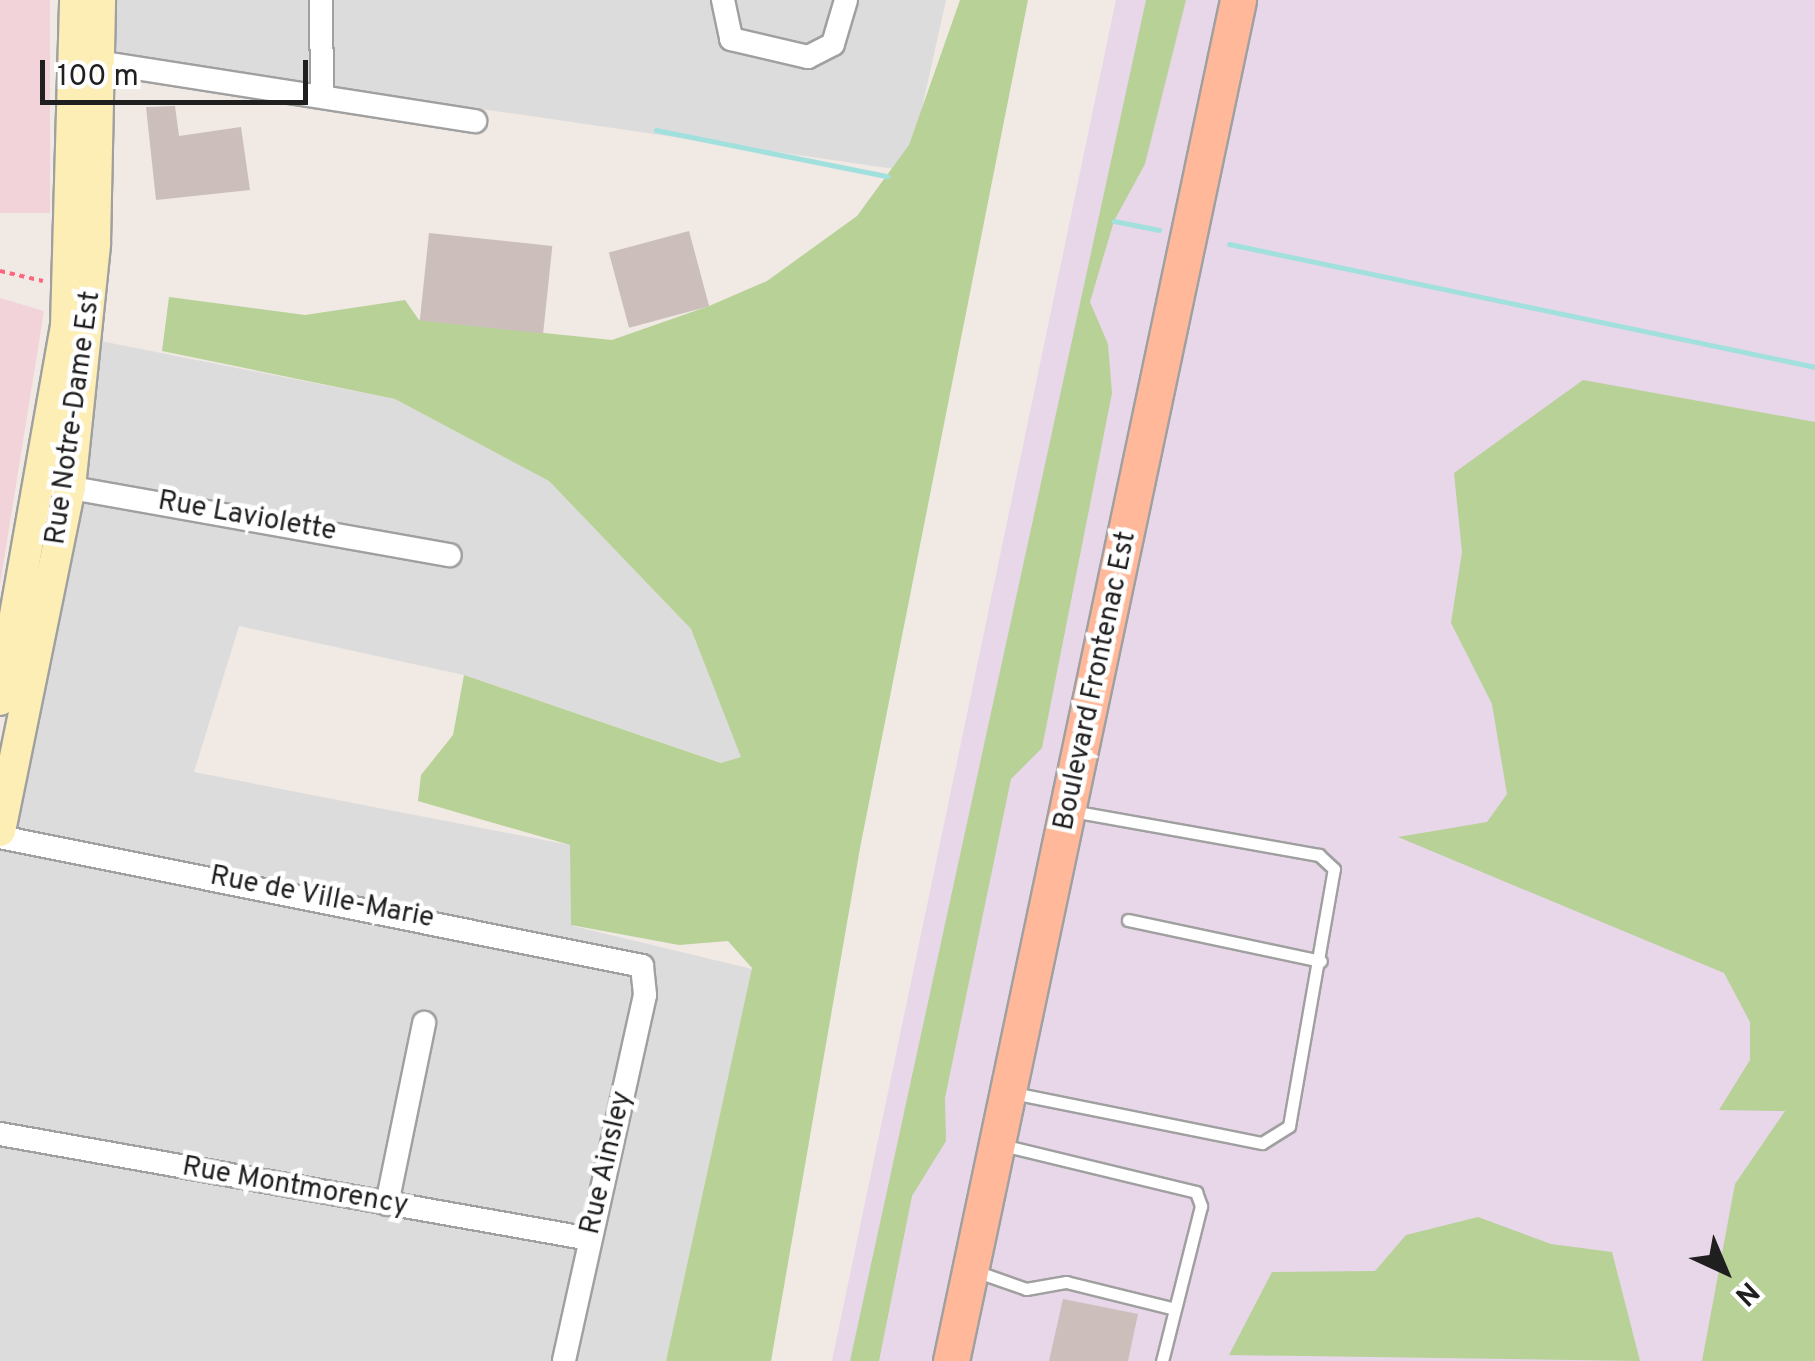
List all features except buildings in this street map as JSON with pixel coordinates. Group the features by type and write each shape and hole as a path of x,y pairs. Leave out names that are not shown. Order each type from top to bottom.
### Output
{"main road":[{"name":"Boulevard Frontenac Est","path":"952,1361 1238,0"}],"street":[{"name":"Rue Notre-Dame Est","path":"76,0 89,60"},
{"name":"Rue Notre-Dame Est","path":"0,834 30,617 57,485 89,60 100,0"},
{"path":"321,0 322,92"},
{"path":"722,0 732,39 808,57 833,44 846,0"},
{"path":"89,60 322,92 474,121"},
{"name":"Rue Laviolette","path":"57,485 450,555"},
{"name":"Rue Notre-Dame Est","path":"0,700 30,617"},
{"name":"Rue de Ville-Marie","path":"0,834 642,966"},
{"name":"Rue Ainsley","path":"564,1361 645,995 642,966"},
{"path":"386,1204 424,1023"},
{"name":"Rue Montmorency","path":"0,1134 590,1240"}],"lane":[{"path":"1008,1092 1272,1140 1289,1126 1336,879 1319,855 1068,811"},
{"path":"1128,920 1320,961"},
{"path":"998,1144 1196,1192 1201,1206 1162,1361"},
{"path":"971,1270 1026,1288 1066,1282 1175,1309"}],"path":[{"path":"0,271 57,285"}],"shaded area":[{"path":"0,0 50,0 50,213 0,213"},
{"path":"108,0 946,0 908,171 110,55"},
{"path":"1116,0 1815,0 1815,1361 832,1361"},
{"path":"0,298 44,311 0,584"},
{"path":"75,336 395,399 549,481 691,629 742,757 722,763 464,675 239,626 194,772 590,849 573,926 752,969 666,1361 0,1361 0,776"}],"green space":[{"path":"960,0 1028,0 860,848 771,1361 666,1361 752,968 728,941 679,945 571,925 570,845 418,801 421,775 453,735 464,675 721,763 741,757 691,629 549,481 395,399 162,351 169,297 305,315 405,300 419,320 612,340 709,306 767,281 857,216 909,145"},
{"path":"1146,0 1186,0 1145,164 1114,221 1090,302 1108,344 1112,393 1042,748 1011,779 945,1098 946,1141 912,1196 879,1361 850,1361"},
{"path":"1583,380 1815,422 1815,1361 1702,1361 1735,1184 1785,1111 1719,1110 1750,1060 1750,1022 1724,973 1398,837 1487,822 1507,794 1492,704 1451,623 1462,552 1454,473"},
{"path":"1478,1217 1551,1244 1612,1252 1640,1361 1229,1355 1272,1272 1375,1271 1406,1235"}],"waterway":[{"path":"656,130 887,176"},
{"path":"1114,221 1159,230"},
{"path":"1229,244 1815,367"}]}
